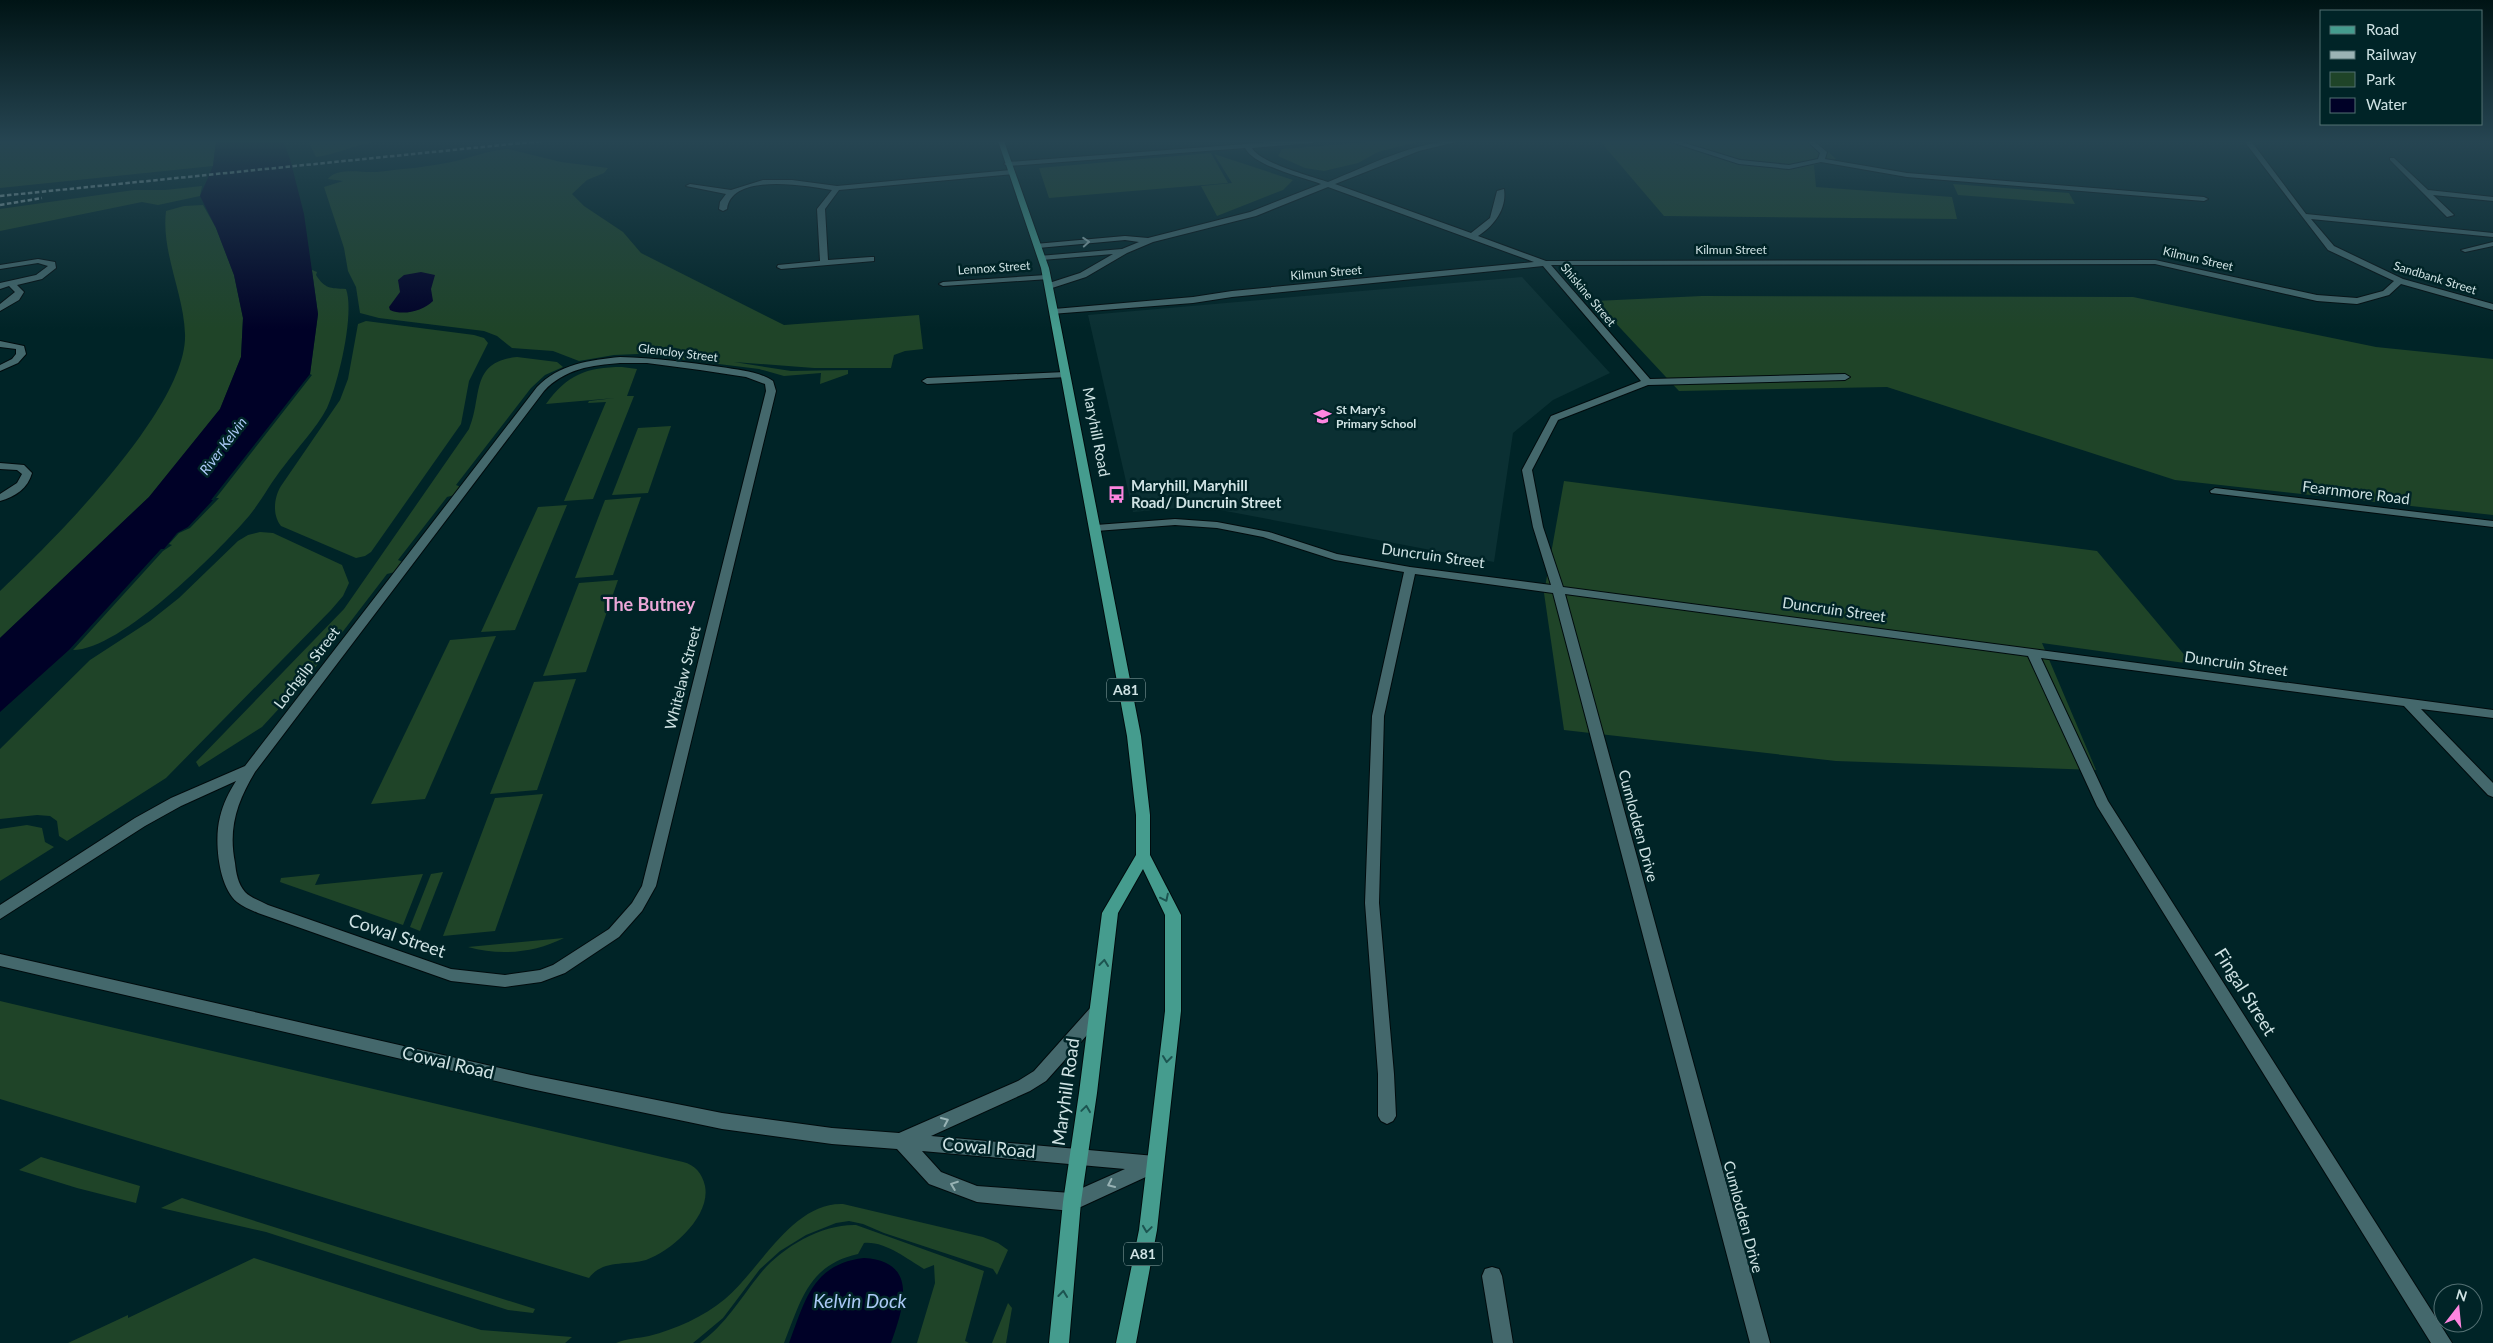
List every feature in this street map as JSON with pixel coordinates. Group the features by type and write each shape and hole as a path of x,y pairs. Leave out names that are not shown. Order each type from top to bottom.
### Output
{"main road":[{"name":"Maryhill Road","path":"1023,204 1042,258 1049,286 1096,528 1134,736 1143,815 1143,854 1173,915 1173,1011 1148,1230 1126,1343"},
{"name":"Maryhill Road","path":"1059,1343 1072,1202 1110,913 1143,854"}],"street":[{"path":"723,209 726,204"},
{"path":"824,263 821,209 825,204"},
{"path":"1049,286 1083,275 1124,251 1150,240 1246,216 1279,204"},
{"name":"Shiskine Street","path":"1381,204 1545,264 1647,382"},
{"path":"1472,236 1492,225 1499,204"},
{"name":"Sandbank Street","path":"2295,204 2331,248 2400,281 2493,307"},
{"path":"2439,204 2450,215"},
{"path":"2304,216 2493,235"},
{"path":"1038,246 1125,238 1150,240"},
{"path":"2465,250 2493,244"},
{"path":"1042,258 1124,251"},
{"path":"781,267 871,258"},
{"path":"0,267 38,261 52,264 52,268 39,277 12,285 0,286"},
{"name":"Kilmun Street","path":"1054,312 1545,264 2155,262 2317,298 2357,301 2386,293 2400,281"},
{"name":"Lennox Street","path":"943,284 1046,277"},
{"path":"0,308 16,298 20,292 12,285"},
{"path":"0,344 21,348 21,354 15,361 0,368"},
{"name":"Glencloy Street","path":"574,367 609,360 642,361 754,376 770,383 771,391"},
{"name":"Lochgilp Street","path":"0,913 140,822 176,802 250,769 538,392 552,378 574,367"},
{"path":"927,381 1065,375"},
{"name":"Cumlodden Drive","path":"1760,1343 1558,590 1538,527 1527,470 1554,418 1647,382 1845,377"},
{"name":"Whitelaw Street","path":"649,886 771,391"},
{"path":"0,466 20,467 27,473 26,481 14,491 0,498"},
{"name":"Fearnmore Road","path":"2215,491 2493,524"},
{"name":"Duncruin Street","path":"1096,528 1175,522 1218,525 1250,530 1335,557 1410,570 2493,714"},
{"path":"1386,1116 1386,1074 1372,903 1378,716 1410,570"},
{"name":"Fingal Street","path":"2033,653 2102,802 2442,1343"},
{"path":"2408,703 2493,792"},
{"name":"Cowal Street","path":"250,769 229,804 225,815 223,843 231,883 242,898 263,909 451,975 505,981 541,976 559,969 614,933 637,908 649,886"},
{"name":"Cowal Road","path":"0,960 531,1082 678,1113 798,1133 1155,1164"},
{"name":"Cowal Road","path":"901,1141 1024,1086 1040,1076 1098,1011"},
{"name":"Cowal Road","path":"901,1141 935,1178 977,1194 1072,1202 1155,1164"},
{"path":"1492,1276 1503,1343"}],"shaded area":[{"name":"St Mary's Primary School","path":"1522,277 1610,373 1553,400 1513,433 1494,562 1199,506 1133,512 1088,315"}],"green space":[{"path":"38,204 134,204 0,231 0,209"},
{"path":"329,204 582,204 623,232 641,253 784,325 919,315 923,349 905,351 894,355 891,368 814,368 734,362 791,371 848,370 848,374 820,384 821,373 784,376 759,369 638,354 614,355 579,361 553,351 512,348 497,336 484,331 379,318 360,313 356,287 348,271 344,248"},
{"path":"1210,204 1248,204 1217,216"},
{"path":"1653,204 1954,204 1957,219 1664,216"},
{"path":"203,205 216,228 234,275 243,318 241,357 220,409 149,497 0,638 0,591 51,540 113,472 165,398 180,364 185,334 184,319 167,242 166,211 184,206"},
{"path":"312,270 317,272 316,275 319,280 325,285 332,288 346,289 348,300 347,331 344,349 336,383 323,416 279,472 249,516 192,574 142,617 116,634 93,646 73,650 163,551 172,545 169,544 179,533 190,528 219,498 216,498 312,375 310,374 318,314"},
{"path":"1702,296 2133,297 2376,347 2493,359 2493,515 2175,480 1887,387 1679,391 1595,301"},
{"path":"366,321 474,335 484,338 488,343 469,381 461,424 371,552 356,558 281,526 276,517 275,506 281,486 340,400 348,379 358,324"},
{"path":"517,357 557,362 563,367 545,375 531,388 456,485 463,488 458,494 447,497 398,560 405,563 399,571 387,574 308,677 262,727 199,767 196,762 344,609 469,429 484,374 491,366 502,360"},
{"path":"609,367 637,369 627,396 634,396 593,499 564,501 606,402 588,403 589,401 615,398 546,404 562,386 578,375"},
{"path":"671,426 648,493 612,495 638,428"},
{"path":"1564,481 2097,551 2192,664 2042,643 2096,770 1836,761 1564,730 1544,593"},
{"path":"641,497 613,575 575,578 605,500"},
{"path":"567,505 515,630 481,632 538,507"},
{"path":"260,532 273,533 342,565 349,583 343,596 331,610 166,778 67,841 59,836 57,821 50,816 37,815 0,819 0,749 90,660 150,621 179,598 238,541 248,535"},
{"path":"618,580 586,672 543,676 579,583"},
{"path":"496,636 425,799 371,804 450,640"},
{"path":"576,679 537,790 490,794 534,682"},
{"path":"543,794 495,931 443,936 495,798"},
{"path":"27,825 42,828 45,842 54,847 0,881 0,829"},
{"path":"443,872 420,931 410,927 431,874"},
{"path":"320,874 315,885 423,874 403,925 280,882 281,878"},
{"path":"564,938 541,947 517,952 492,952 468,947"},
{"path":"0,1001 687,1163 700,1173 704,1181 705,1197 702,1209 688,1231 667,1249 646,1260 601,1268 589,1278 0,1099"},
{"path":"41,1157 140,1186 136,1203 77,1188 19,1170"},
{"path":"182,1198 535,1309 533,1313 508,1310 266,1232 161,1208"},
{"path":"843,1204 983,1237 998,1243 1008,1250 997,1275 993,1269 884,1233 863,1224 849,1221 836,1223 806,1235 780,1251 760,1269 723,1318 693,1343 616,1343 669,1330 689,1322 708,1311 738,1287 792,1226 808,1214 825,1206"},
{"path":"856,1225 984,1271 965,1341 969,1343 917,1343 935,1283 934,1265 924,1269 888,1248 872,1243 864,1243 858,1254 841,1259 817,1276 802,1299 784,1343 700,1343 718,1328 760,1274 779,1255 816,1233 843,1226"},
{"path":"254,1258 481,1330 572,1337 565,1343 68,1343 128,1315 128,1318"},
{"path":"1008,1303 1012,1308 1006,1343 992,1343"}],"water":[{"name":"River Kelvin","path":"204,204 301,204 318,314 310,374 211,500 213,500 188,527 177,533 164,549 161,549 69,650 0,712 0,638 149,497 220,409 241,357 243,318 234,275 216,228"},
{"path":"421,272 435,275 431,289 433,301 429,305 413,312 401,313 390,310 389,307 400,292 398,280 404,275"},
{"name":"Kelvin Dock","path":"864,1258 882,1261 894,1268 900,1277 903,1289 902,1302 900,1316 891,1343 789,1343 806,1299 822,1276 833,1268 847,1262"}],"railway":[{"path":"0,205 8,204"}],"place":[{"name":"St Mary's Primary School","path":"1322,417"},
{"name":"Maryhill, Maryhill Road/ Duncruin Street","path":"1117,495"}],"district":[{"name":"The Butney","path":"649,605"}]}
